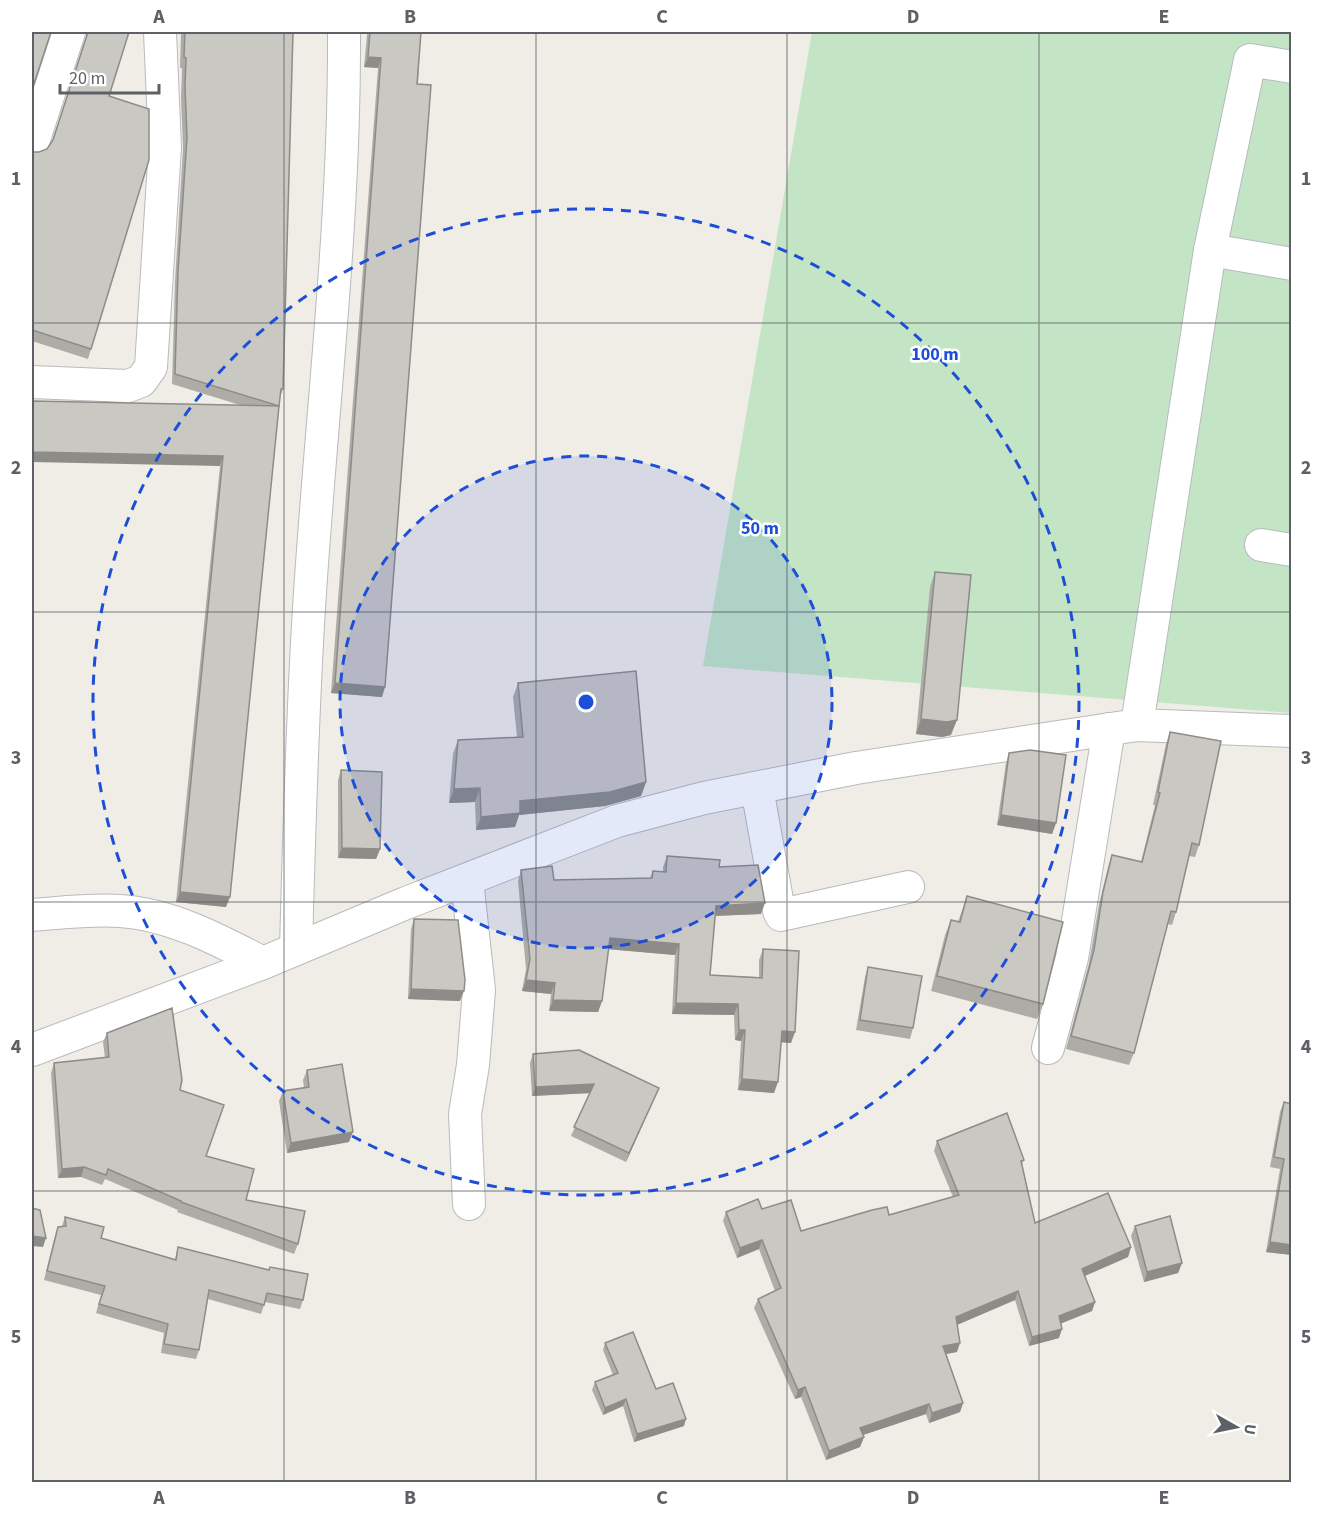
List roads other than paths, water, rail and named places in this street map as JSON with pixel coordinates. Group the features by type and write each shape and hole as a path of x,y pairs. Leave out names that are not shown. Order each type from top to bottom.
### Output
{"street":[{"path":"32,145 69,32"},
{"path":"32,382 128,386 141,381 151,367 165,147 160,32"},
{"path":"296,949 309,607 341,184 344,32"},
{"path":"1048,1048 1072,958 1123,727 1210,250 1250,60 1292,67"},
{"path":"1210,250 1292,264"},
{"path":"1261,545 1292,550"},
{"path":"32,1050 263,963 406,903 617,821 704,798 856,768 1123,727 1292,731"},
{"path":"757,788 778,911 781,915 908,887"},
{"path":"467,880 479,990 473,1065 465,1114 469,1204"},
{"path":"32,915 120,911 153,917 212,936 263,963"}]}
